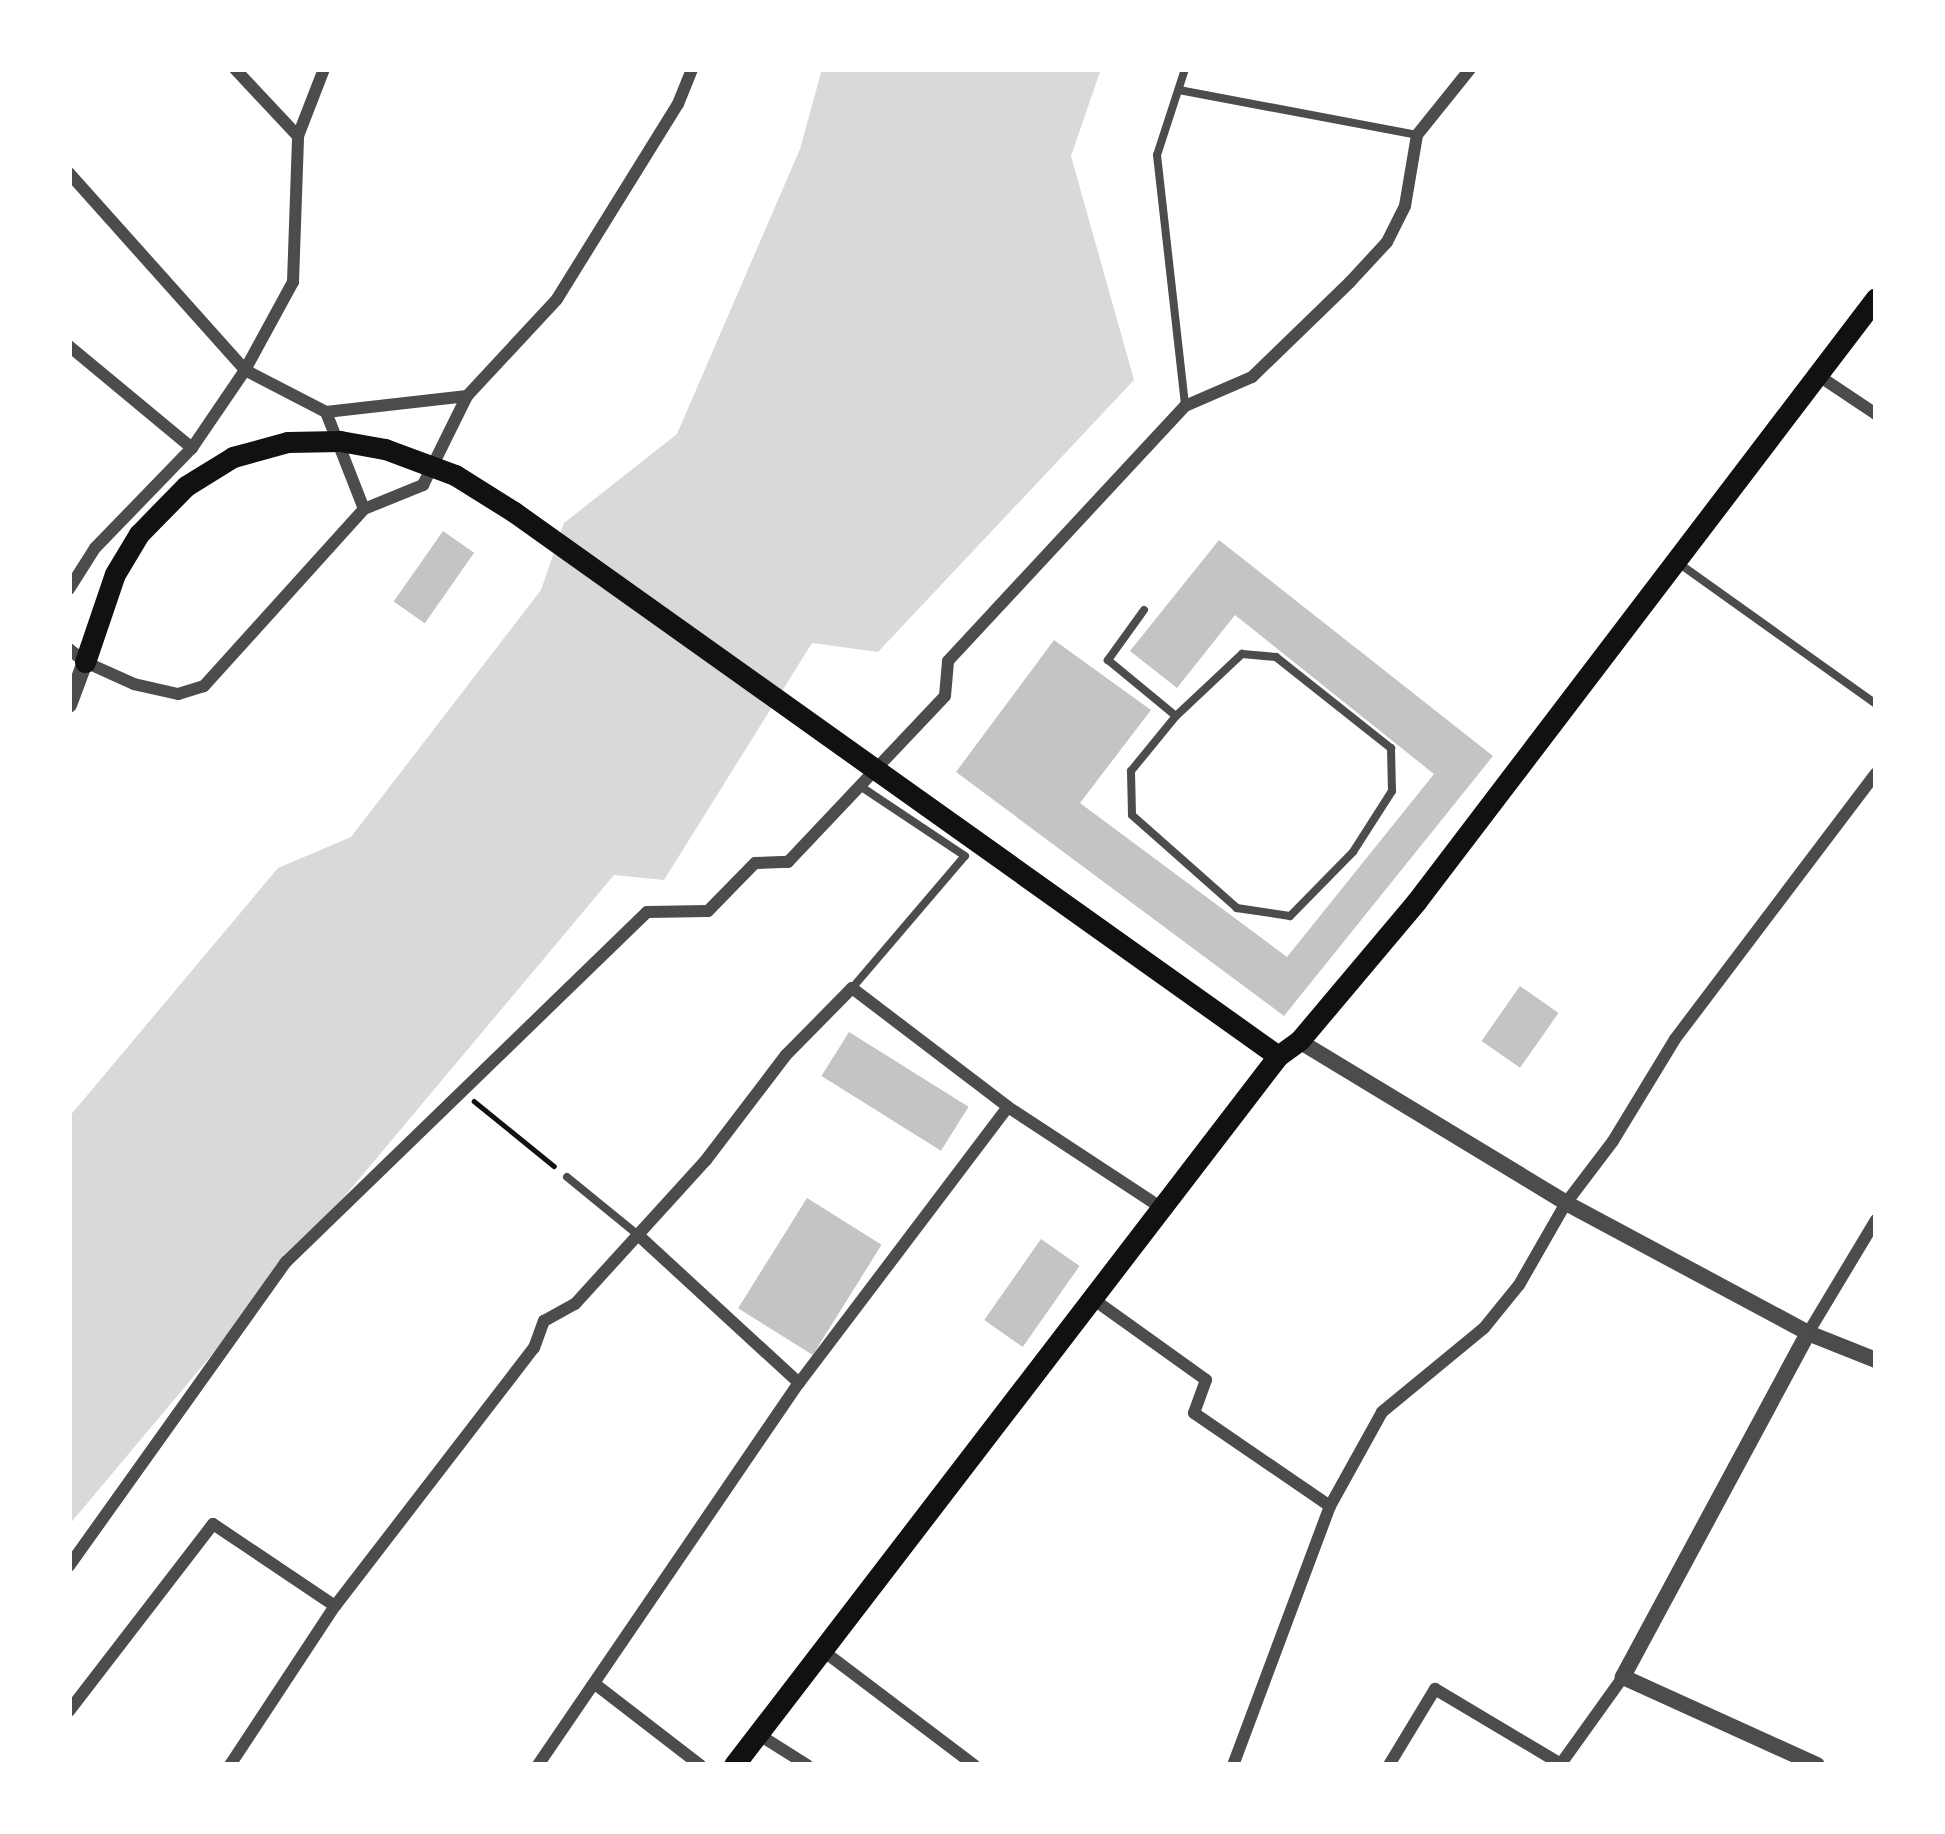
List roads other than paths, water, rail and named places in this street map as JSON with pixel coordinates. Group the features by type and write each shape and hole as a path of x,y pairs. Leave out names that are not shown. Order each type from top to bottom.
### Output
{"main road":[{"path":"1838,345 1876,298"},
{"path":"734,1765 1278,1056 1299,1041 1430,884 1814,377"},
{"path":"77,656 139,534 186,486 233,457 288,442 340,441 385,449 455,475 1074,907 1278,1056"}],"street":[{"path":"235,69 298,136"},
{"path":"69,589 95,548 192,448 245,370 293,282 298,136 324,69"},
{"path":"69,705 77,656 134,684 178,694 204,686 364,509 423,485 467,396 557,299 678,104 692,69"},
{"path":"69,1566 286,1262 647,911 708,911 755,863 788,862 945,696 948,661 1185,406 1252,377 1387,242 1405,206 1417,135 1470,69"},
{"path":"69,173 245,370 326,412 467,396"},
{"path":"1838,345 1814,377 1876,414"},
{"path":"69,346 192,448"},
{"path":"326,412 364,509"},
{"path":"1233,1765 1330,1506 1382,1412 1484,1328 1520,1285 1566,1204 1613,1141 1676,1039 1876,773"},
{"path":"230,1765 335,1606 534,1348 544,1321 575,1304 706,1160 786,1055 852,988 1008,1107 1163,1209"},
{"path":"1299,1041 1566,1204 1808,1333 1876,1360"},
{"path":"538,1765 799,1382 1008,1107"},
{"path":"1389,1765 1435,1689 1560,1765 1623,1677 1808,1333 1876,1220"},
{"path":"637,1234 799,1382"},
{"path":"1093,1299 1206,1380 1194,1413 1330,1506"},
{"path":"69,1711 213,1525 335,1606"},
{"path":"821,1649 974,1765"},
{"path":"1623,1677 1817,1765"},
{"path":"595,1684 700,1765"},
{"path":"758,1734 807,1765"}],"lane":[{"path":"1185,69 1157,155 1185,406"},
{"path":"1179,90 1417,135"},
{"path":"1674,560 1876,704"},
{"path":"1144,610 1108,660 1175,716"},
{"path":"1242,654 1276,657 1391,748 1392,791 1353,852 1290,916 1237,908 1132,815 1131,771 1175,716 1242,654"},
{"path":"852,988 965,856 860,786"},
{"path":"567,1177 637,1234"}]}
